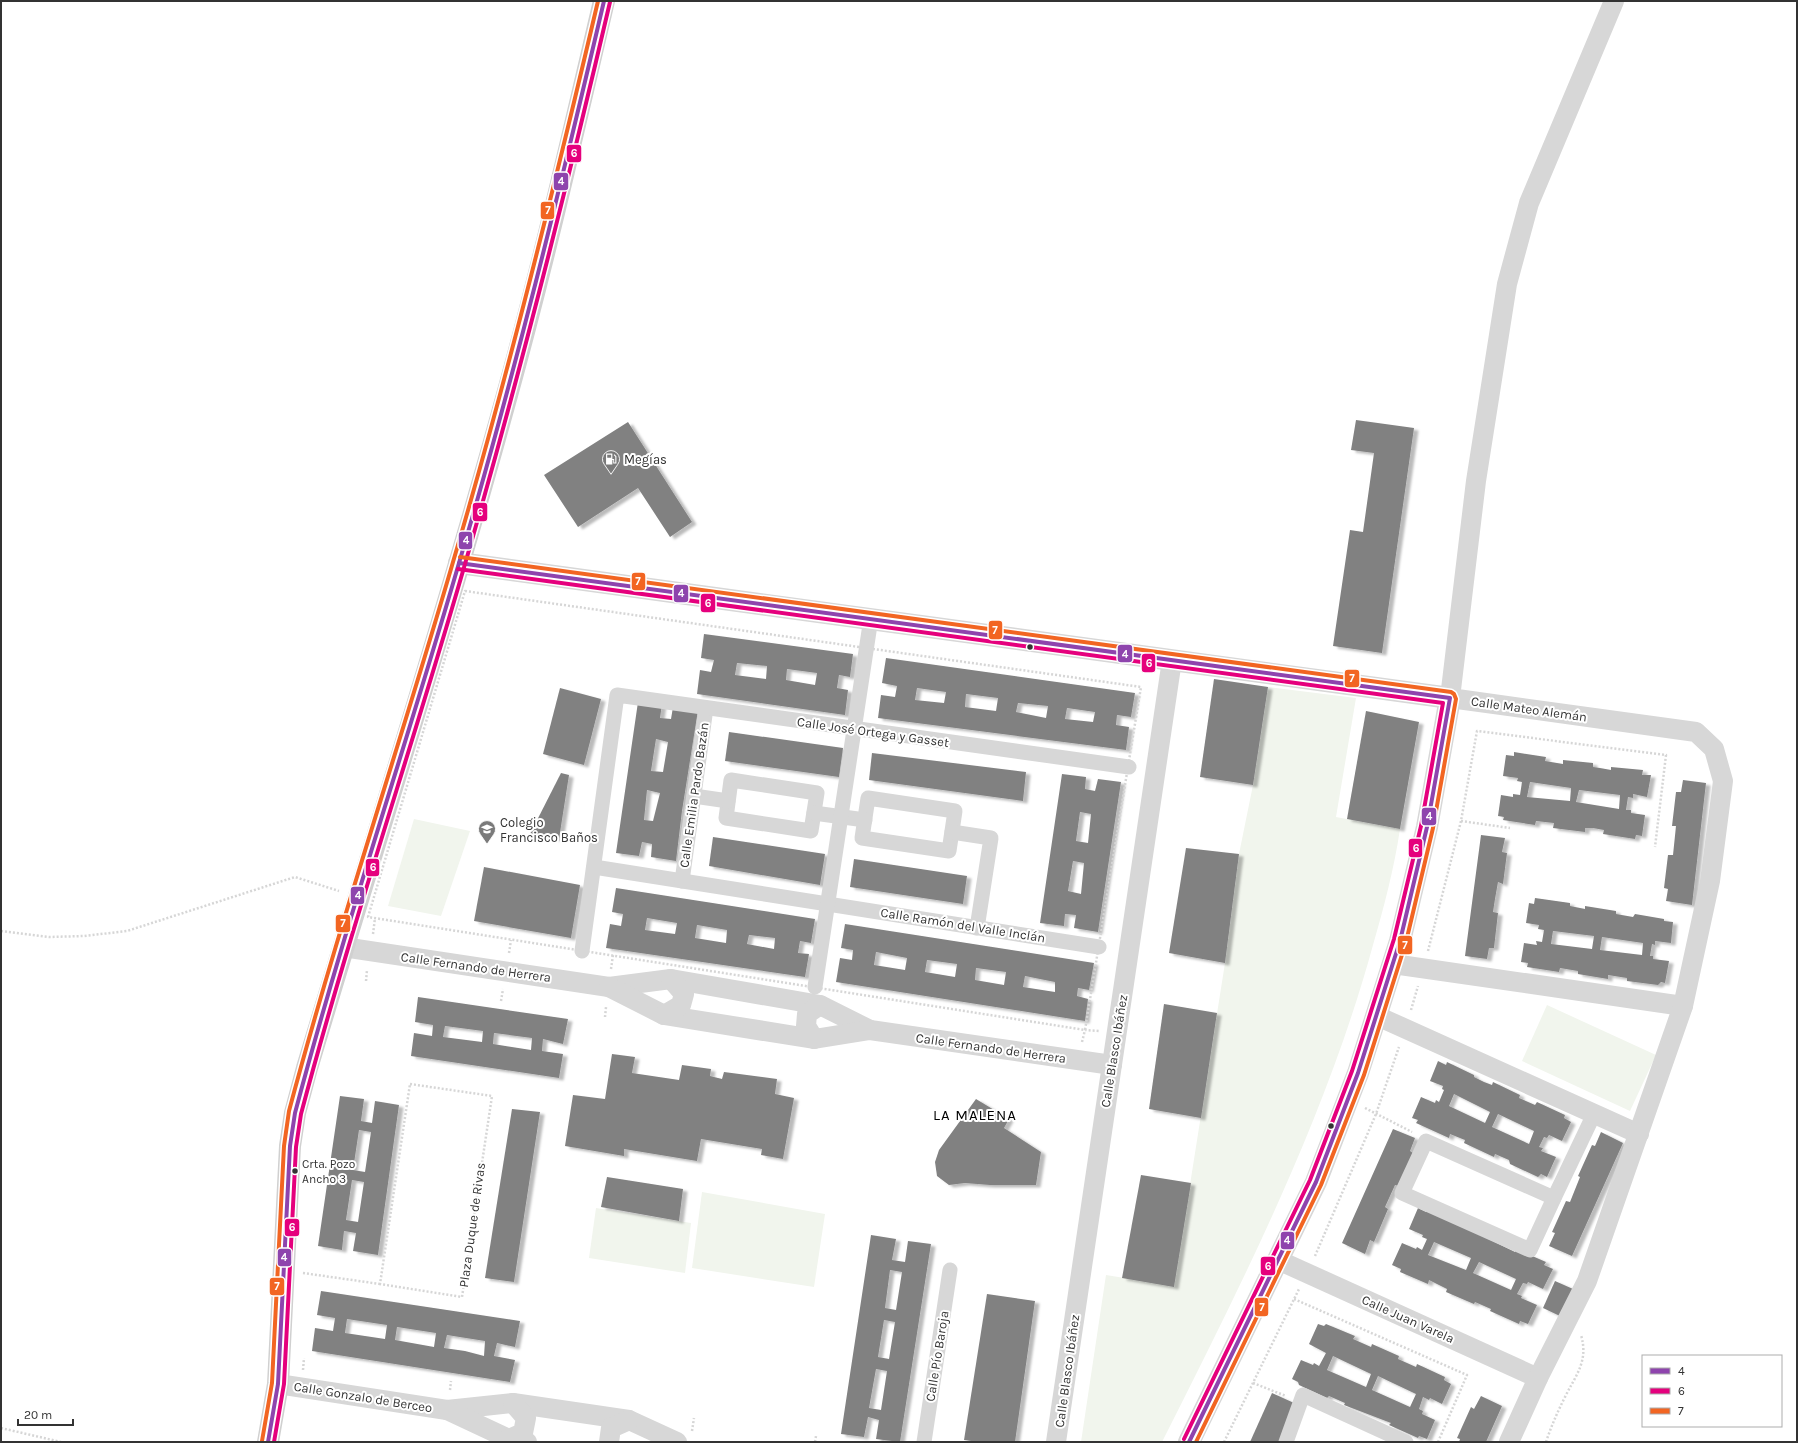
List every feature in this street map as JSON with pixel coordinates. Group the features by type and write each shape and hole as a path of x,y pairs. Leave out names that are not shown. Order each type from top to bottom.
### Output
{"main road":[{"path":"268,1442 278,1384 290,1146 296,1113 307,1068 357,897 459,563 515,364 550,228 604,1"}],"street":[{"path":"1189,1442 1316,1182 1348,1101 1377,1016 1400,941 1427,827 1450,698 1476,481 1507,284 1529,203 1614,1"},
{"name":"Calle Mateo Alemán","path":"459,563 871,618 1696,732 1714,749 1723,781 1710,881 1683,1006"},
{"path":"814,1039 806,1026 807,1014 818,996 828,904 871,618"},
{"name":"Calle Blasco Ibáñez","path":"1056,1442 1172,660"},
{"name":"Calle José Ortega y Gasset","path":"594,867 617,695 1129,767"},
{"name":"Calle Emilia Pardo Bazán","path":"682,881 706,708"},
{"path":"731,780 817,793 814,813 811,831 726,818 731,780"},
{"path":"694,796 728,801"},
{"path":"868,798 955,811 952,832 949,851 862,838 868,798"},
{"path":"814,813 865,820"},
{"path":"952,832 991,838 977,928"},
{"path":"582,951 594,867"},
{"name":"Calle Ramón del Valle Inclán","path":"594,867 1099,947"},
{"name":"Calle Fernando de Herrera","path":"343,947 609,986 671,978 818,996 870,1030"},
{"path":"1393,964 1683,1006 1587,1281 1538,1378 1509,1442"},
{"path":"664,1015 681,1005 684,994 671,978"},
{"name":"Calle Fernando de Herrera","path":"609,986 664,1015 814,1039 870,1030 1112,1066"},
{"path":"1377,1016 1639,1134"},
{"path":"1554,1198 1426,1141 1402,1193 1530,1250 1594,1114"},
{"name":"Calle Juan Varela","path":"1278,1260 1538,1378"},
{"name":"Calle Pío Baroja","path":"924,1442 950,1270"},
{"name":"Calle Gonzalo de Berceo","path":"278,1384 447,1410 513,1403 629,1420 677,1442"},
{"path":"1286,1442 1303,1395 1406,1442"},
{"name":"Calle Gonzalo de Berceo","path":"447,1410 518,1441 523,1433 526,1418 513,1403"},
{"path":"609,1442 611,1428 629,1420"}],"path":[{"path":"1224,1442 1307,1273 1376,1114 1406,1029 1424,969 1461,821 1477,731 1666,755 1655,847"},
{"path":"1461,821 1510,828"},
{"path":"1,931 49,936 84,936 127,931 295,877 357,897"},
{"name":"Plaza Duque de Rivas","path":"410,1084 492,1096 462,1296 380,1284 410,1084"},
{"path":"1348,1101 1404,1126 1426,1141"},
{"path":"302,1273 380,1284"},
{"path":"1294,1298 1467,1375 1438,1442"},
{"path":"1546,1442 1564,1398 1577,1375 1584,1353 1580,1330 1571,1312"},
{"path":"1253,1383 1301,1402"},
{"path":"1,1428 61,1442"},
{"path":"815,1442 816,1436"}],"shaded area":[{"path":"1268,687 1356,698 1336,817 1400,829 1388,888 1377,931 1353,1010 1307,1137 1252,1260 1162,1442 1081,1442 1106,1275 1174,1286 1225,963 1239,854 1253,785"},
{"path":"414,819 470,831 441,916 388,906"},
{"path":"1547,1005 1656,1055 1630,1111 1522,1061"},
{"path":"702,1192 825,1214 814,1287 692,1268"},
{"path":"596,1208 691,1223 685,1273 589,1258"}],"building":[{"path":"1356,420 1414,428 1382,653 1333,646 1350,530 1363,532 1374,453 1351,450"},
{"path":"628,422 692,522 670,537 638,488 578,527 544,475"},
{"path":"704,634 853,654 850,677 839,675 837,688 848,690 845,715 697,694 700,670 711,672 714,660 701,658","holes":["737,663 767,666 766,679 735,675","787,669 817,673 815,685 786,680"]},
{"path":"886,658 1135,693 1131,717 1117,715 1116,725 1129,727 1126,750 878,718 881,695 895,697 897,686 882,683","holes":["917,688 946,692 944,703 915,700","966,694 998,698 996,711 965,707","1018,703 1048,706 1046,718 1016,712","1067,708 1095,712 1093,722 1065,719"]},
{"path":"1214,679 1268,687 1253,785 1200,777"},
{"path":"560,688 601,699 584,765 543,754"},
{"path":"638,702 662,704 660,718 671,719 673,707 698,710 682,811 676,861 651,857 652,844 642,842 639,856 616,853","holes":["656,739 668,742 663,772 651,771","647,790 660,793 653,821 644,820"]},
{"path":"1366,711 1419,722 1400,829 1347,819"},
{"path":"729,732 843,748 839,777 725,761"},
{"path":"1514,752 1546,757 1545,761 1563,764 1563,760 1593,763 1593,767 1611,770 1611,767 1643,770 1642,775 1651,775 1647,797 1633,794 1633,798 1628,797 1626,810 1631,810 1631,813 1645,815 1642,836 1636,835 1635,839 1603,834 1604,830 1593,828 1585,828 1585,832 1553,828 1554,823 1536,821 1535,825 1503,820 1504,817 1498,816 1501,795 1513,797 1513,794 1520,795 1522,782 1517,781 1518,778 1503,776 1506,755 1514,756","holes":["1530,782 1571,788 1570,801 1527,797","1579,790 1620,795 1619,809 1576,802"]},
{"path":"872,753 1026,772 1023,801 869,780"},
{"path":"561,773 569,775 559,839 530,834"},
{"path":"1062,774 1086,777 1085,789 1095,791 1098,779 1121,782 1098,932 1074,928 1076,915 1065,914 1064,926 1040,923","holes":["1080,812 1091,814 1088,843 1076,841","1073,861 1084,863 1081,894 1068,891"]},
{"path":"1683,780 1706,783 1692,905 1666,901 1668,889 1664,888 1668,855 1673,855 1676,826 1672,826 1676,792 1681,792"},
{"path":"1481,835 1505,838 1502,852 1507,853 1503,884 1498,882 1493,912 1498,913 1494,948 1489,948 1487,959 1465,956"},
{"path":"713,837 825,854 820,885 709,866"},
{"path":"1186,848 1239,854 1225,963 1169,953"},
{"path":"854,859 967,876 963,904 850,887"},
{"path":"484,867 580,885 571,938 474,921"},
{"path":"616,888 815,919 811,943 800,941 798,953 809,954 805,977 606,948 610,924 621,926 623,914 612,912","holes":["647,918 677,923 675,934 645,930","697,925 727,930 726,943 695,938","749,935 775,938 774,949 747,944"]},
{"path":"1535,898 1570,903 1570,906 1585,909 1585,906 1616,911 1616,914 1633,917 1635,914 1673,922 1671,943 1655,941 1655,945 1652,944 1650,956 1653,956 1653,959 1669,961 1665,983 1661,982 1658,985 1627,981 1627,978 1608,975 1608,979 1578,974 1578,971 1560,968 1559,972 1527,967 1528,963 1521,962 1524,943 1537,945 1536,941 1542,942 1544,930 1538,929 1539,925 1526,923 1529,903 1534,904","holes":["1553,931 1594,936 1592,949 1551,944","1602,937 1643,943 1642,955 1600,950"]},
{"path":"845,924 1094,963 1089,990 1078,988 1077,996 1088,999 1085,1021 836,982 840,958 852,960 853,950 841,948","holes":["876,952 907,958 905,970 874,965","927,960 957,964 955,977 925,972","976,968 1006,972 1004,985 975,980","1025,976 1055,982 1055,992 1023,987"]},
{"path":"418,997 568,1019 563,1044 543,1039 542,1051 563,1054 559,1078 411,1056 414,1033 432,1036 433,1025 415,1022","holes":["445,1026 483,1031 482,1042 443,1037","494,1033 532,1038 531,1050 493,1044"]},
{"path":"1164,1004 1217,1013 1201,1118 1149,1109"},
{"path":"612,1054 635,1057 632,1073 679,1080 682,1065 711,1069 710,1076 722,1079 724,1072 777,1079 775,1094 794,1098 783,1159 761,1155 762,1149 701,1139 697,1161 624,1149 624,1156 565,1146 573,1095 605,1099"},
{"path":"1438,1061 1446,1065 1447,1062 1474,1075 1474,1077 1484,1082 1492,1085 1493,1082 1520,1095 1519,1098 1535,1105 1537,1102 1565,1115 1564,1118 1571,1122 1562,1141 1549,1135 1547,1138 1544,1137 1539,1147 1543,1148 1541,1151 1556,1157 1547,1177 1541,1174 1538,1177 1510,1164 1509,1160 1495,1154 1494,1157 1464,1143 1465,1140 1450,1134 1449,1138 1416,1123 1418,1120 1412,1118 1421,1097 1435,1103 1436,1100 1439,1102 1444,1090 1442,1089 1443,1086 1430,1081","holes":["1454,1094 1490,1112 1485,1123 1449,1106","1498,1114 1534,1131 1529,1144 1492,1127"]},
{"path":"340,1096 364,1099 361,1121 372,1123 375,1101 399,1105 378,1255 353,1251 356,1233 344,1231 342,1250 318,1246","holes":["359,1130 371,1132 365,1172 353,1170","352,1180 364,1182 358,1222 346,1220"]},
{"path":"976,1099 1009,1119 1004,1128 1041,1152 1036,1185 990,1185 965,1183 949,1185 937,1176 935,1162 939,1150"},
{"path":"512,1109 540,1112 514,1282 485,1278"},
{"path":"1393,1129 1415,1138 1410,1151 1413,1153 1399,1186 1395,1185 1385,1207 1388,1209 1374,1242 1370,1240 1365,1254 1342,1243"},
{"path":"1601,1132 1623,1143 1572,1256 1549,1246 1555,1233 1552,1232 1566,1201 1570,1202 1580,1177 1578,1176 1592,1145 1595,1146"},
{"path":"1141,1175 1191,1183 1174,1287 1122,1278"},
{"path":"607,1177 683,1189 679,1221 601,1207"},
{"path":"1418,1208 1426,1212 1427,1209 1515,1252 1516,1249 1546,1262 1544,1265 1553,1269 1543,1289 1528,1282 1527,1284 1523,1283 1517,1294 1522,1296 1521,1298 1537,1305 1528,1324 1520,1321 1519,1324 1490,1311 1491,1309 1475,1302 1474,1304 1446,1292 1447,1289 1429,1280 1428,1284 1400,1272 1401,1269 1392,1265 1402,1243 1422,1250 1427,1239 1422,1237 1423,1235 1409,1229","holes":["1434,1242 1471,1258 1466,1270 1428,1255","1479,1262 1516,1279 1511,1290 1473,1273"]},
{"path":"871,1235 896,1239 892,1260 905,1262 908,1241 931,1244 900,1442 876,1439 879,1420 868,1417 864,1437 841,1434","holes":["890,1270 902,1272 896,1310 885,1308","884,1320 895,1322 889,1359 878,1357","876,1369 887,1371 881,1410 869,1408"]},
{"path":"1555,1281 1573,1289 1560,1316 1543,1308"},
{"path":"321,1291 520,1321 515,1347 497,1343 494,1356 515,1360 510,1382 312,1351 315,1328 333,1331 335,1318 317,1315","holes":["347,1319 387,1325 385,1339 345,1333","397,1327 436,1333 434,1347 395,1340","447,1335 485,1341 484,1356 444,1348"]},
{"path":"987,1294 1035,1301 1015,1442 979,1442 964,1440"},
{"path":"1318,1324 1324,1326 1326,1324 1355,1336 1353,1339 1371,1347 1372,1344 1399,1356 1398,1359 1416,1367 1417,1364 1445,1377 1444,1380 1451,1384 1442,1404 1430,1398 1429,1400 1423,1397 1419,1409 1423,1411 1422,1414 1435,1420 1427,1439 1419,1436 1418,1438 1389,1425 1391,1423 1344,1405 1345,1403 1329,1396 1327,1398 1299,1385 1298,1382 1292,1379 1301,1360 1313,1365 1314,1363 1319,1366 1326,1353 1309,1344","holes":["1333,1356 1371,1374 1366,1387 1327,1370","1378,1376 1416,1394 1410,1407 1372,1390"]},
{"path":"1272,1393 1294,1403 1280,1442 1250,1442"},
{"path":"1481,1396 1502,1406 1486,1442 1459,1442 1460,1439 1457,1438 1471,1407 1474,1409"}],"transit line":[{"name":"7","path":"262,1441 272,1383 284,1146 289,1111 348,905 433,631 493,422 565,142 598,1"},
{"name":"4","path":"268,1442 278,1384 290,1146 295,1113 354,906 439,632 499,423 571,142 604,1"},
{"name":"6","path":"274,1442 284,1384 296,1147 301,1114 360,907 445,633 485,494 541,284 610,2"},
{"name":"7","path":"460,557 1451,692 1454,694 1456,699 1433,828 1406,942 1364,1075 1321,1185 1196,1442"},
{"name":"4","path":"459,563 1450,698 1427,827 1400,941 1358,1073 1316,1182 1189,1442"},
{"name":"6","path":"458,569 1443,703 1421,826 1394,939 1352,1071 1310,1180 1184,1439"}],"place":[{"name":"Megías","path":"611,474"},
{"name":"Colegio Francisco Baños","path":"487,844"},
{"name":"Crta. Pozo Ancho 3","path":"295,1171"}],"district":[{"name":"LA MALENA","path":"975,1115"}]}
